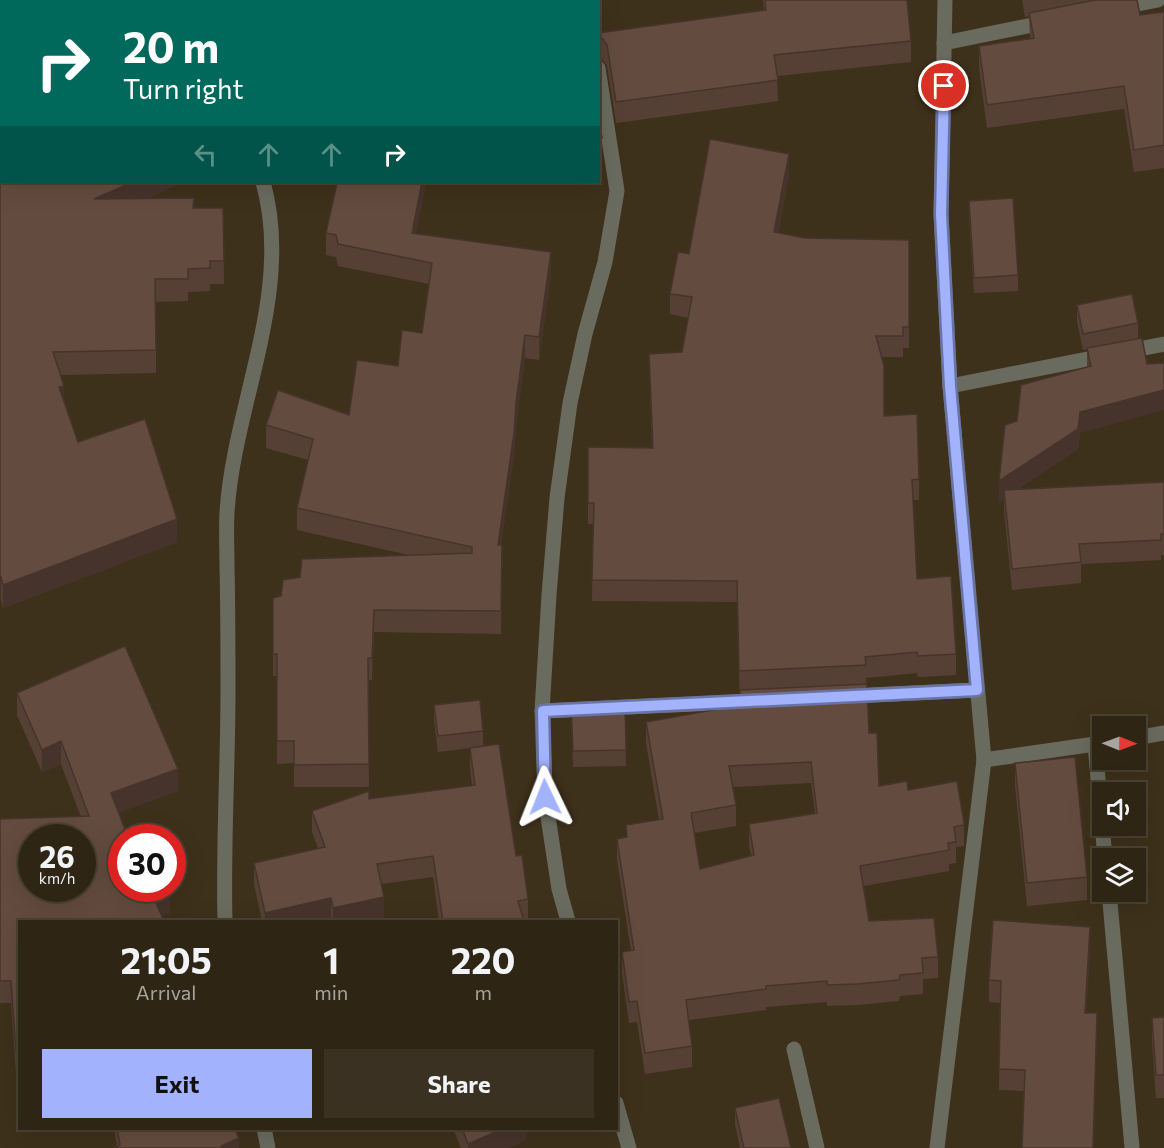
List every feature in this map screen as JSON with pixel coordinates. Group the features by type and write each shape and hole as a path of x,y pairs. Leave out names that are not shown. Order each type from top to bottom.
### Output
{"street":[{"path":"937,1148 984,760 950,386 941,214 945,0"},
{"path":"1102,11 1158,0"},
{"path":"944,43 1057,20"},
{"path":"568,920 559,889 545,797 543,711 557,498 570,403 585,334 605,262 617,191 600,81"},
{"path":"225,920 228,692 227,513 232,466 264,324 271,265 269,202 263,183"},
{"path":"950,386 1164,344"},
{"path":"836,697 977,690"},
{"path":"543,711 778,700"},
{"path":"1146,736 1164,733"},
{"path":"984,760 1092,745"},
{"path":"1101,770 1105,848"},
{"path":"1109,902 1132,1148"},
{"path":"794,1049 817,1148"},
{"path":"618,1110 629,1148"},
{"path":"264,1130 268,1148"}],"building":[{"path":"765,0 907,0 911,41 774,55 778,80 616,102 607,45 600,38 600,33 766,10"},
{"path":"1095,0 1137,0 1140,15 1164,12 1164,145 1134,150 1124,86 987,105 979,46 1034,38 1029,13"},
{"path":"710,139 789,154 774,232 805,238 909,240 909,327 903,327 903,336 876,336 884,366 884,416 917,414 919,479 912,480 917,579 951,576 956,654 918,656 917,652 865,657 866,665 739,671 737,581 592,580 594,503 588,503 588,447 653,448 649,354 682,352 692,297 670,294 678,252 689,254"},
{"path":"0,183 131,183 94,199 194,198 193,208 223,208 224,261 210,261 210,268 188,269 188,279 155,279 156,350 53,352 64,386 59,387 78,442 145,419 177,519 3,585 0,577"},
{"path":"337,183 422,183 412,233 551,252 539,337 525,335 498,545 502,545 501,611 374,610 372,658 368,658 369,764 294,765 294,741 277,741 277,654 273,654 273,598 281,596 283,580 300,577 302,559 472,553 472,547 297,508 313,439 266,425 278,390 349,415 357,360 398,366 402,330 422,333 432,263 338,244 336,235 326,233"},
{"path":"1013,198 1018,275 974,278 969,201"},
{"path":"1132,294 1138,323 1083,334 1077,305"},
{"path":"1142,338 1147,364 1164,363 1164,390 1080,412 1078,429 999,481 1005,425 1017,421 1021,385 1091,366 1087,348"},
{"path":"1164,482 1164,534 1161,534 1161,540 1079,544 1081,562 1012,569 1004,490"},
{"path":"125,646 178,769 111,793 123,824 108,824 108,902 156,902 164,920 18,920 18,1052 16,1052 11,981 0,981 0,819 89,816 61,741 42,750 17,693"},
{"path":"867,684 869,733 877,733 879,786 907,781 908,790 957,781 964,825 954,827 956,842 948,843 949,850 860,866 869,921 934,918 938,957 922,958 923,973 900,975 899,980 827,985 827,981 766,986 766,989 686,1000 692,1046 645,1053 637,1001 629,1002 622,952 634,950 617,839 627,837 626,825 663,819 646,722 740,705 740,690","holes":["811,762 817,813 749,824 754,855 700,869 691,813 736,805 729,766"]},
{"path":"480,700 483,731 438,736 434,705"},
{"path":"625,701 626,750 573,751 571,704"},
{"path":"499,744 516,856 522,855 528,899 518,901 524,920 443,920 433,856 377,864 384,897 333,908 331,898 265,913 254,863 325,847 312,811 369,791 369,799 475,785 470,748"},
{"path":"1075,757 1087,877 1027,883 1015,763"},
{"path":"993,920 1090,927 1085,1013 1097,1013 1093,1148 1022,1148 1025,1070 999,1069 1001,981 989,980"},
{"path":"1164,1017 1164,1075 1156,1075 1152,1018"},
{"path":"779,1098 791,1148 744,1148 735,1108"},
{"path":"117,1130 235,1130 239,1138 221,1146 222,1148 114,1148 120,1145"},
{"path":"463,1130 500,1130 468,1144"}],"route":[{"path":"545,797 543,711 977,690 950,386 941,214 944,86"}]}
